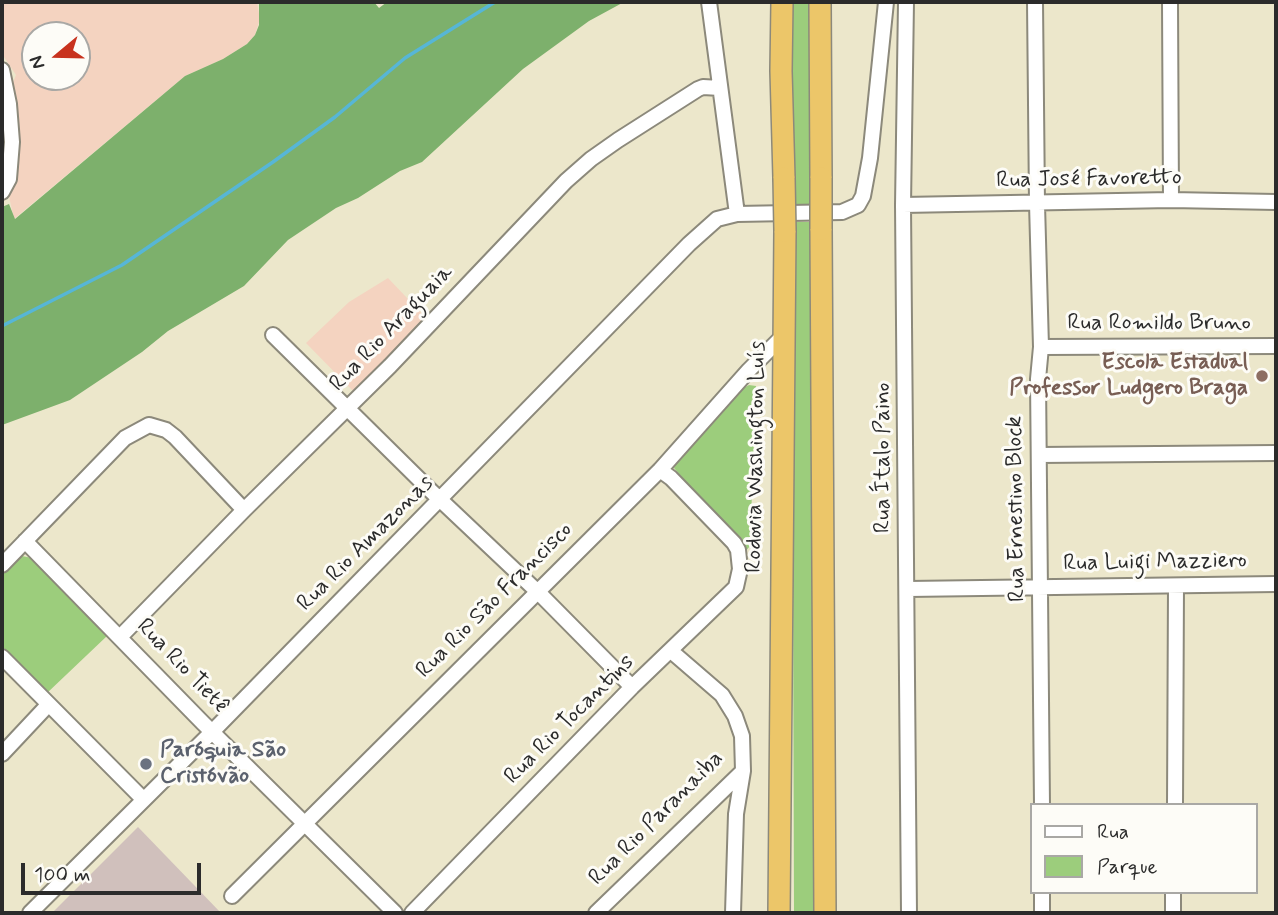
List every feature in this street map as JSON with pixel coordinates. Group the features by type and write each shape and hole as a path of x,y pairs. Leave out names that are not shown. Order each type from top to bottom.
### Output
{"highway":[{"path":"772,2 774,34 781,71"},
{"name":"Rodovia Washington Luís","path":"779,913 785,334 782,2"},
{"path":"822,2 825,913"}],"street":[{"path":"709,2 737,214 842,212 858,205 863,196 870,158 886,2"},
{"name":"Rua Ítalo Paino","path":"906,2 903,205 909,913"},
{"name":"Rua Ernestino Block","path":"1035,2 1041,346 1038,379 1042,803"},
{"path":"1171,2 1171,200"},
{"path":"2,71 9,104 12,142 9,179 2,192"},
{"name":"Rua Rio Araguaia","path":"120,637 346,409 566,181 591,159 698,89 720,88"},
{"name":"Rua José Favoretto","path":"903,205 1171,200 1276,202"},
{"name":"Rua Rio Amazonas","path":"30,913 441,500 689,244 717,219 737,214"},
{"name":"Rua Rio São Francisco","path":"232,896 660,470 749,370 785,334"},
{"path":"273,335 632,687"},
{"name":"Rua Romildo Bruno","path":"1041,346 1276,346"},
{"path":"2,565 125,438 149,425 166,430 188,449 244,510"},
{"path":"1039,455 1276,453"},
{"name":"Rua Rio Tocantins","path":"412,913 632,687 736,587 740,569 738,550 718,525 660,470"},
{"name":"Rua Rio Tietê","path":"25,541 212,732 306,822 395,913"},
{"name":"Rua Luigi Mazziero","path":"908,589 1276,584"},
{"path":"1175,803 1176,586"},
{"name":"Rua Rio Paranaiba","path":"596,913 743,771 742,736 735,716 722,695 671,651"},
{"path":"2,657 143,799"},
{"path":"2,754 48,705"},
{"path":"733,913 736,814 743,771"},
{"path":"1042,894 1042,913"},
{"path":"1173,894 1173,913"}],"shaded area":[{"path":"3,2 257,2 260,19 255,35 247,44 223,59 185,76 14,219 8,192 11,87 16,75 4,57"},
{"path":"388,278 428,320 353,391 306,343 349,302"},
{"path":"138,827 221,913 52,913"}],"green space":[{"path":"259,2 374,2 379,8 387,2 624,2 589,21 523,69 422,162 400,171 358,198 336,208 288,240 244,286 168,331 142,352 70,400 2,425 2,207 9,204 15,219 185,76 223,59 247,44 259,25"},
{"path":"792,2 812,2 815,206 794,205"},
{"path":"792,222 815,222 821,913 794,913"},
{"path":"749,385 756,386 750,546 745,552 674,468 676,462 738,391"},
{"path":"22,556 32,558 107,636 46,694 2,646 2,574"}],"waterway":[{"path":"2,326 122,265 335,117 405,58 495,2"}],"place":[{"name":"Escola Estadual Professor Ludgero Braga","path":"1262,376"},
{"name":"Paróquia São Cristóvão","path":"146,764"}]}
